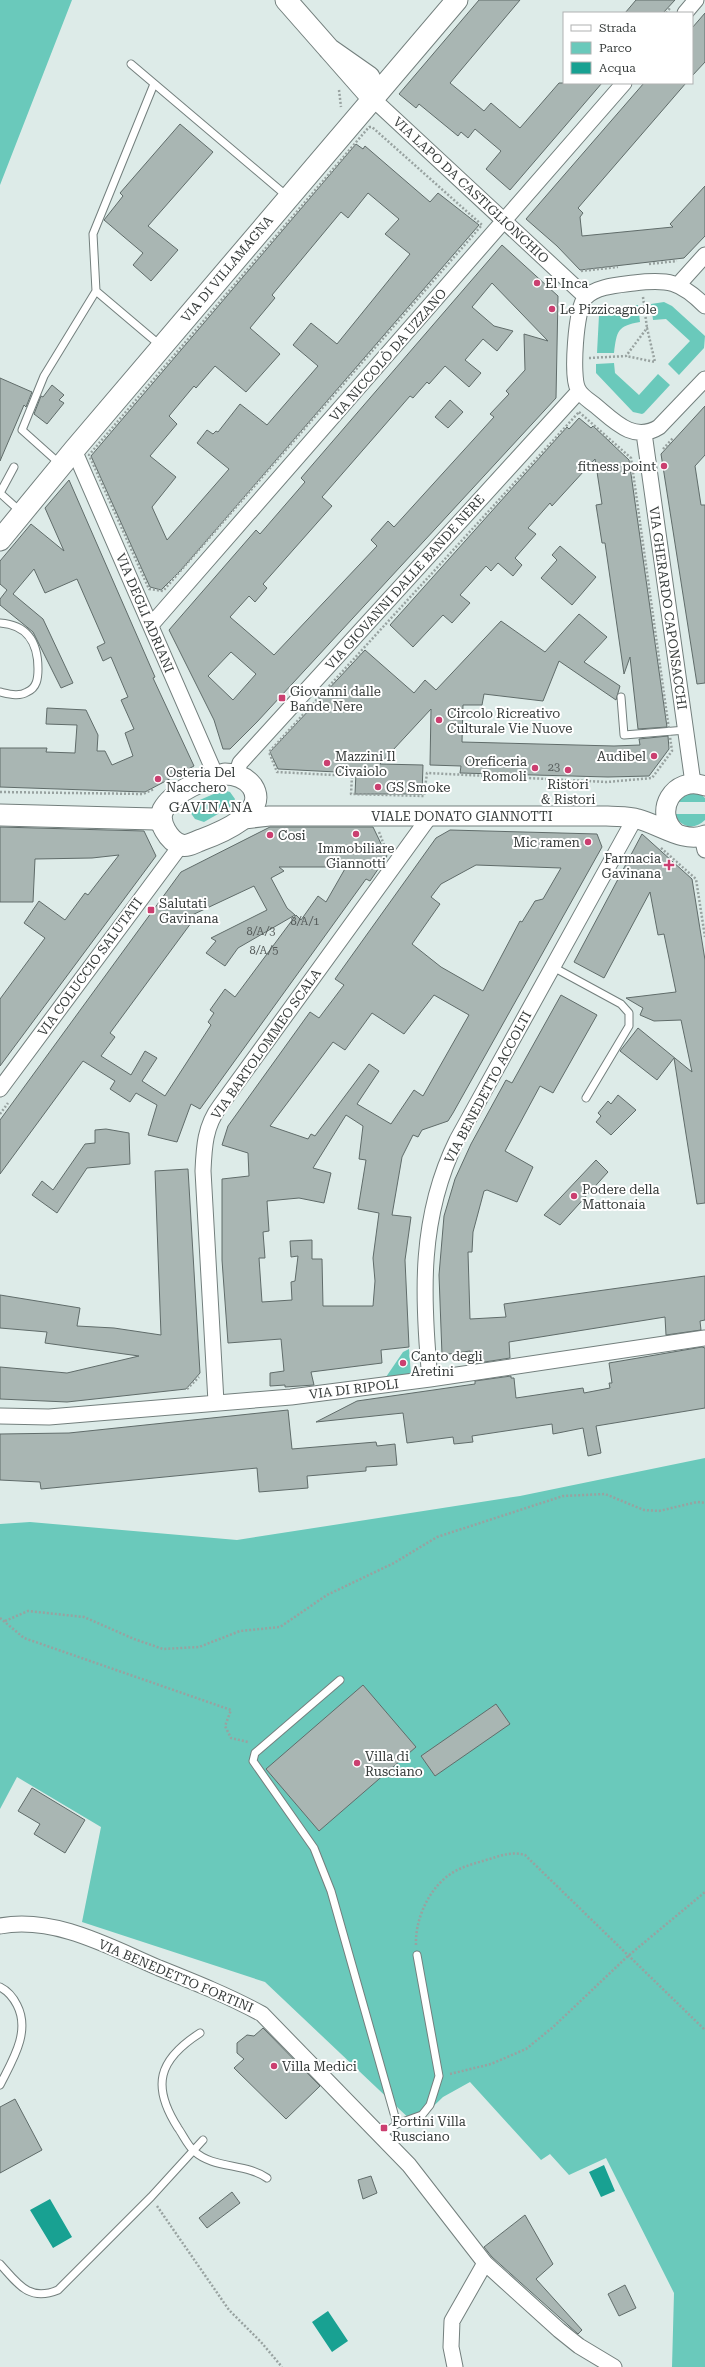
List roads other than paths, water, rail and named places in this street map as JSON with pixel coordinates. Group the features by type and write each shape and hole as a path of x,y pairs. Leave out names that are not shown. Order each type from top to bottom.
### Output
{"main road":[{"path":"286,0 373,99"},
{"name":"VIA DI VILLAMAGNA","path":"0,540 67,458 457,0"},
{"path":"0,815 155,819 162,823 171,838 181,844 188,845 205,839 244,818 254,808 255,794 248,781 226,776 175,797 162,812 162,823"}],"street":[{"path":"686,12 696,0"},
{"name":"VIA NICCOLÒ DA UZZANO","path":"151,625 623,84"},
{"name":"VIA LAPO DA CASTIGLIONCHIO","path":"373,99 586,297"},
{"path":"678,285 705,255"},
{"path":"705,306 686,288 666,281 641,282 598,290 586,297 579,312 575,379 579,391 627,430 644,432 659,427 705,379"},
{"name":"VIA GIOVANNI DALLE BANDE NERE","path":"226,776 240,763 579,391"},
{"name":"VIA GHERARDO CAPONSACCHI","path":"644,432 686,730 699,785"},
{"name":"VIA DEGLI ADRIANI","path":"67,458 226,776"},
{"path":"677,834 670,827 666,818 666,803 671,794 679,787 699,785"},
{"name":"VIALE DONATO GIANNOTTI","path":"244,818 270,816 635,818 655,823 677,834 704,841"},
{"name":"VIA BARTOLOMMEO SCALA","path":"216,1402 203,1171 208,1127 220,1106 430,816"},
{"name":"VIA BENEDETTO ACCOLTI","path":"430,1379 424,1307 424,1281 427,1243 436,1193 457,1140 635,818"},
{"name":"VIA COLUCCIO SALUTATI","path":"2,1080 181,844"},
{"name":"VIA DI RIPOLI","path":"0,1416 49,1417 291,1397 430,1379 705,1338"},
{"name":"VIA BENEDETTO FORTINI","path":"0,1926 30,1923 58,1928 106,1945 237,2001 262,2014 409,2165 485,2263 569,2338 614,2367"},
{"path":"455,2367 451,2348 452,2321 485,2263"}],"lane":[{"path":"132,64 289,197"},
{"path":"67,458 22,430 44,376 96,291 93,234 154,84"},
{"path":"96,291 162,347"},
{"path":"14,467 0,493 22,513"},
{"path":"0,623 20,629 35,643 38,653 38,678 32,689 16,695 0,692"},
{"path":"621,698 624,735 686,730"},
{"path":"553,967 621,1004 629,1013 629,1026 586,1098"},
{"path":"340,1680 255,1753 253,1761 314,1848 331,1891 397,2124"},
{"path":"381,2136 397,2124 422,2115 430,2105 439,2076 417,1955"},
{"path":"0,1987 14,2000 20,2012 22,2027 18,2050 0,2085"},
{"path":"200,2033 189,2040 169,2061 161,2079 163,2100 173,2120 194,2151 208,2159 260,2172 268,2178"},
{"path":"0,2264 16,2283 28,2291 45,2296 58,2290 151,2197 203,2140"}],"water":[{"path":"604,2165 615,2191 601,2197 589,2172"},
{"path":"50,2199 72,2237 53,2248 30,2210"},
{"path":"328,2311 348,2341 332,2352 312,2322"}],"place":[{"name":"El Inca","path":"537,283"},
{"name":"Le Pizzicagnole","path":"552,309"},
{"name":"fitness point","path":"664,466"},
{"name":"Giovanni dalle Bande Nere","path":"282,698"},
{"name":"Circolo Ricreativo Culturale Vie Nuove","path":"439,720"},
{"name":"Audibel","path":"654,756"},
{"name":"Mazzini Il Civaiolo","path":"327,763"},
{"name":"Oreficeria Romoli","path":"535,768"},
{"name":"Ristori & Ristori","path":"568,770"},
{"name":"Osteria Del Nacchero","path":"158,779"},
{"name":"GS Smoke","path":"378,787"},
{"name":"Immobiliare Giannotti","path":"356,834"},
{"name":"Cosi","path":"270,835"},
{"name":"Mic ramen","path":"588,842"},
{"name":"Farmacia Gavinana","path":"669,865"},
{"name":"Salutati Gavinana","path":"151,910"},
{"name":"Podere della Mattonaia","path":"574,1196"},
{"name":"Canto degli Aretini","path":"403,1363"},
{"name":"Villa di Rusciano","path":"357,1763"},
{"name":"Villa Medici","path":"274,2066"},
{"name":"Fortini Villa Rusciano","path":"384,2128"}],"district":[{"name":"GAVINANA","path":"211,807"}]}
